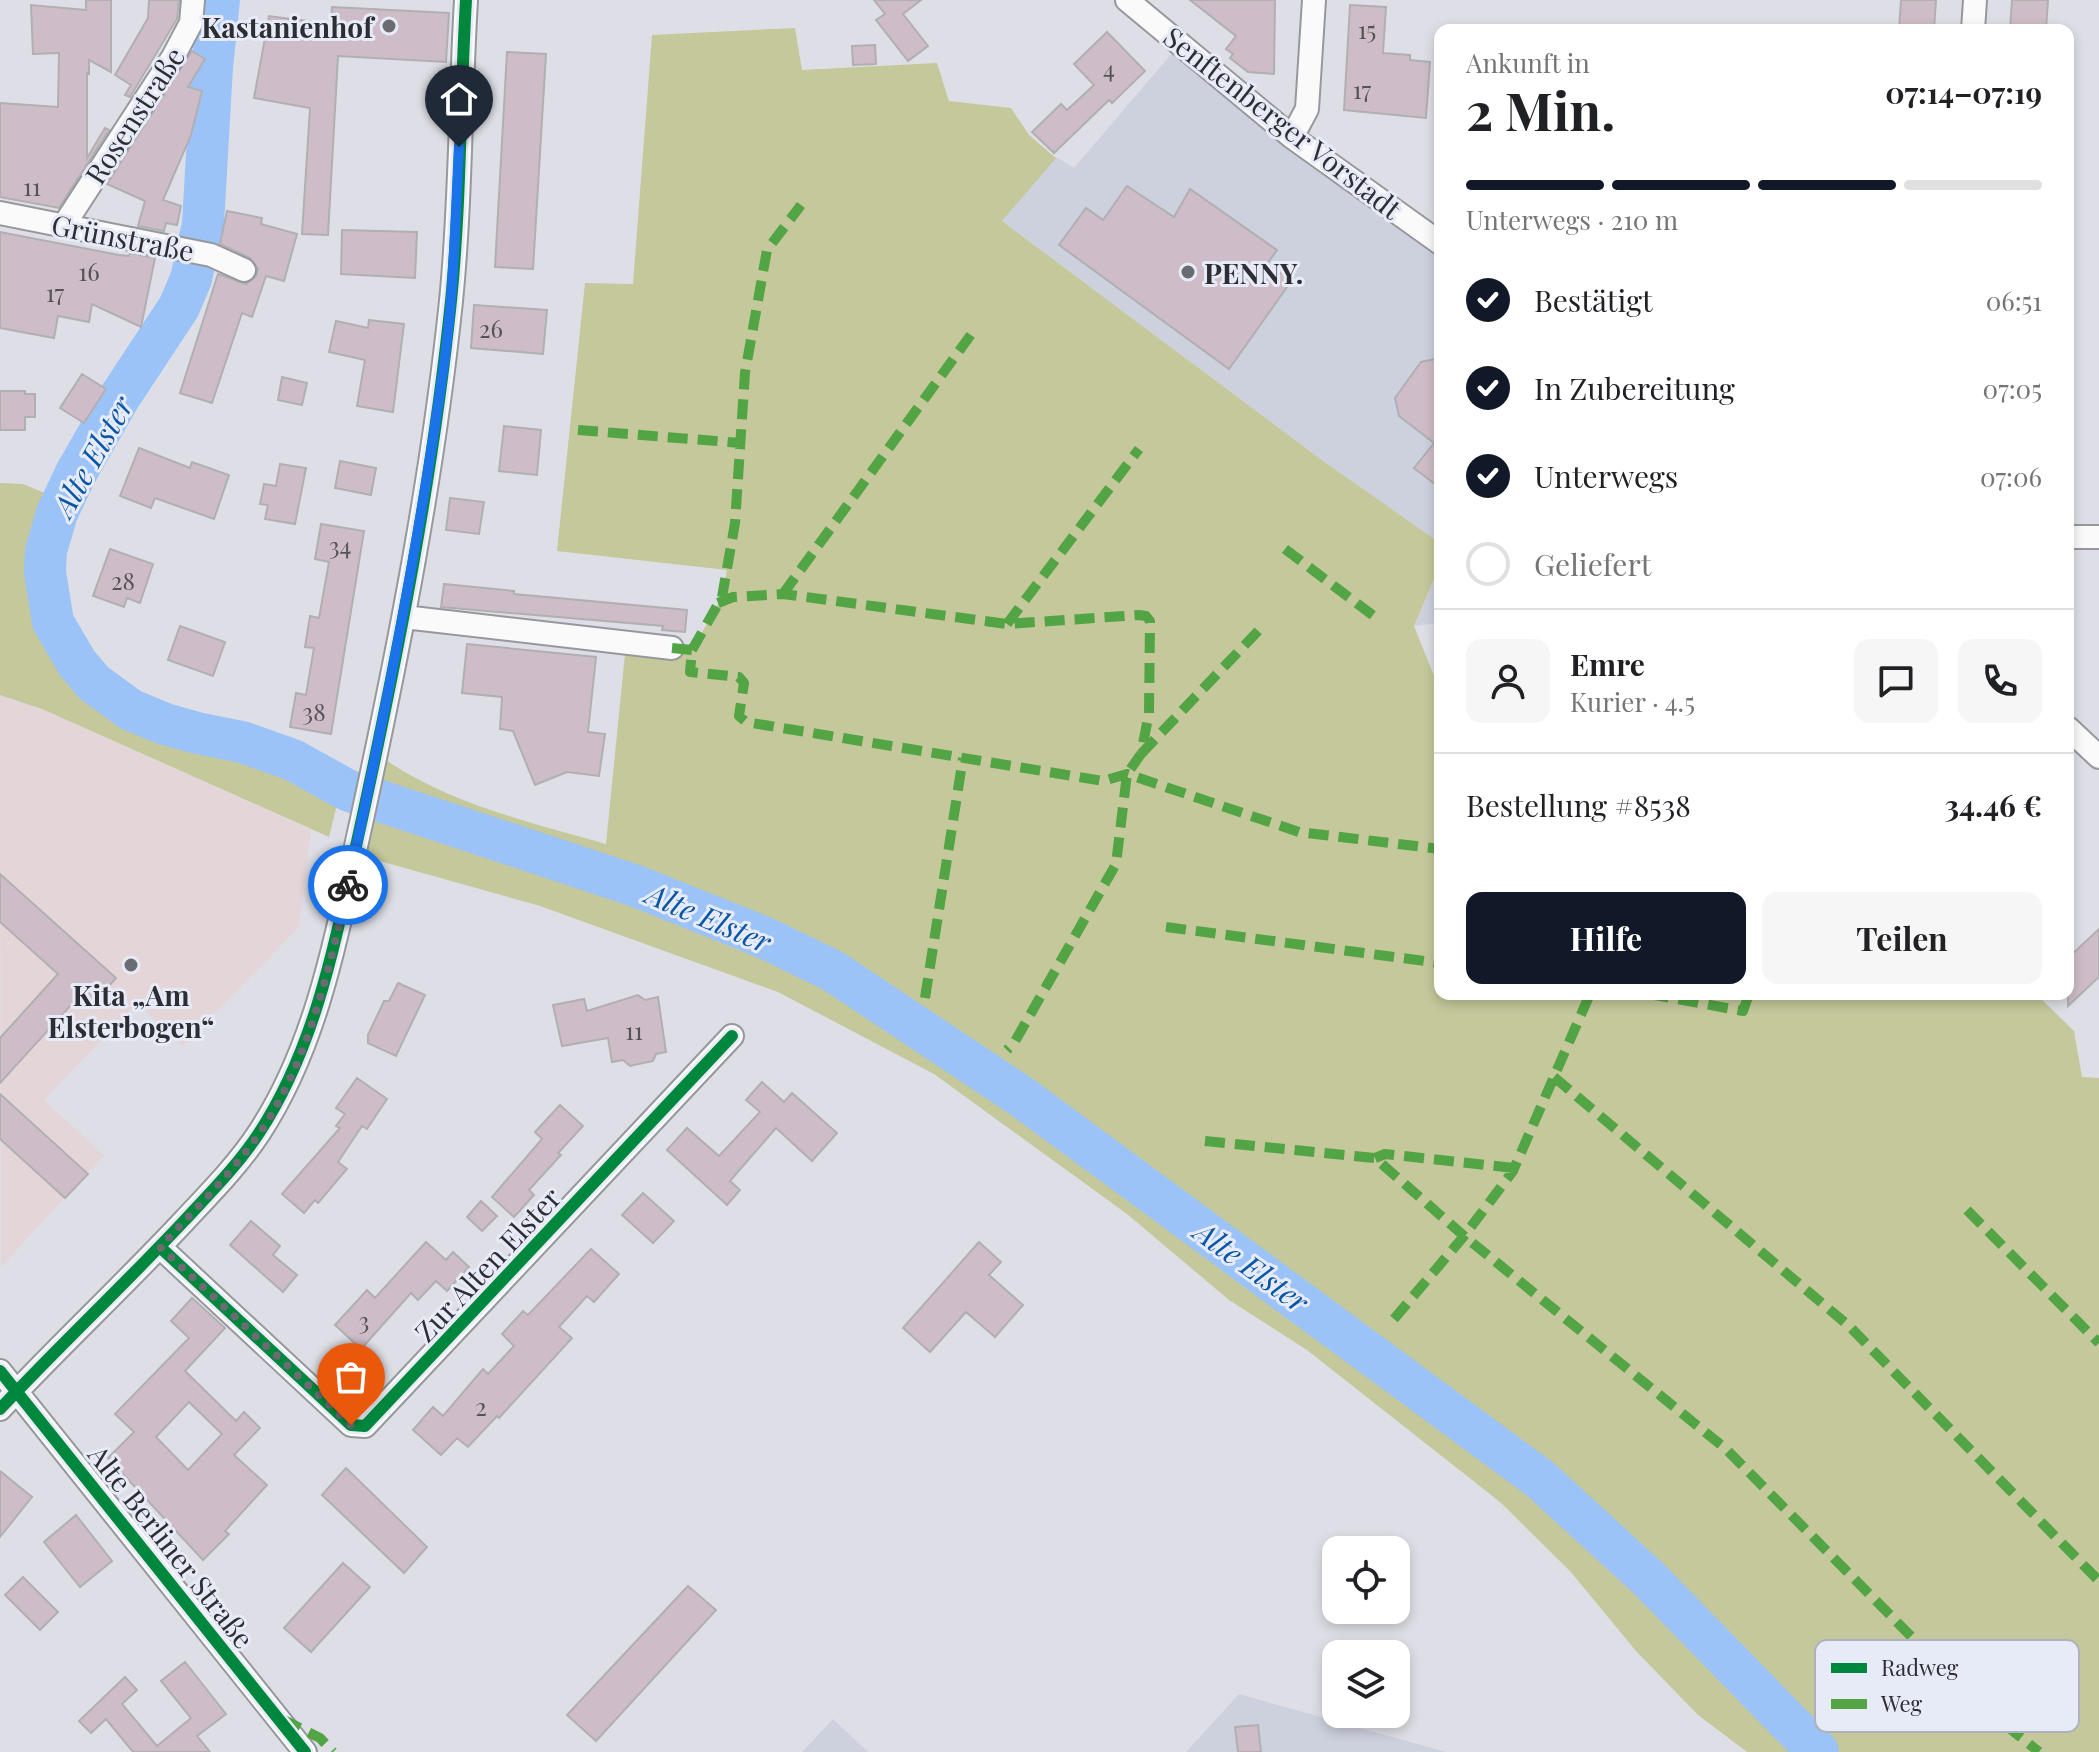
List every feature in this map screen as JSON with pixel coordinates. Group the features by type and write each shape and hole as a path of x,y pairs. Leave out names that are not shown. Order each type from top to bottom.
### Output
{"street":[{"name":"Rosenstraße","path":"64,225 173,57 191,23 193,0"},
{"path":"0,1409 227,1175 276,1106 303,1047 335,947 375,758 404,617 444,370 452,295 466,0"},
{"name":"Senftenberger Vorstadt","path":"1127,0 1292,137 1434,239"},
{"path":"1292,137 1307,109 1314,0"},
{"path":"1973,24 1975,0"},
{"name":"Grünstraße","path":"0,213 211,255 244,270"},
{"path":"2074,537 2099,537"},
{"path":"404,617 672,648"},
{"path":"2074,734 2099,757"},
{"name":"Zur Alten Elster","path":"160,1247 351,1425 365,1426 377,1417 732,1036"},
{"name":"Alte Berliner Straße","path":"0,1371 305,1752"}],"shaded area":[{"path":"1179,45 1434,240 1434,539 1319,458 1001,220 1056,157 1074,168"},
{"path":"1434,580 1434,624 1414,626"},
{"name":"Kita „Am Elsterbogen“","path":"0,695 42,709 311,830 299,927 183,1046 137,1003 44,1100 104,1155 1,1267"},
{"path":"1239,1694 1322,1717 1322,1728 1360,1728 1446,1752 1186,1752"},
{"path":"833,1719 868,1752 802,1752"}],"green space":[{"path":"795,28 802,70 937,63 949,101 1011,108 1029,135 1056,158 1002,221 1319,458 1434,539 1434,579 1414,626 1434,676 1434,1000 2042,1000 2074,1031 2082,1077 2099,1078 2099,1752 1747,1752 1698,1715 1636,1651 1570,1571 1500,1502 1307,1350 1229,1300 1127,1214 934,1074 778,992 540,906 355,854 377,754 430,786 458,798 606,844 626,644 692,650 722,597 727,570 557,551 585,283 633,284 652,35"},
{"path":"0,483 23,484 47,494 57,513 46,551 45,572 53,622 77,663 94,683 131,710 197,733 242,742 340,792 329,837 42,709 0,695"}],"building":[{"path":"86,0 111,0 111,72 89,60 87,73 87,158 105,128 109,130 59,208 0,197 0,103 58,107 59,53 33,54 31,5 86,10"},
{"path":"149,0 179,0 177,19 130,97 125,95 131,85 115,75 148,18"},
{"path":"874,0 921,0 903,14 928,46 908,61 876,20 885,14"},
{"path":"1190,0 1275,0 1274,74 1248,72 1230,58 1233,54 1226,49 1236,36"},
{"path":"1901,0 1936,0 1934,24 1899,24"},
{"path":"2012,0 2048,0 2046,24 2010,24"},
{"path":"1350,5 1386,7 1383,53 1410,55 1410,60 1430,62 1426,118 1344,110"},
{"path":"332,7 449,13 446,62 338,56 328,235 302,234 310,108 254,98 269,16 331,24"},
{"path":"1107,32 1145,71 1112,103 1109,100 1054,153 1032,132 1061,104 1067,110 1094,85 1074,64"},
{"path":"875,45 876,64 853,65 852,46"},
{"path":"192,51 205,59 188,87 202,91 191,135 163,200 181,206 177,225 166,223 164,231 138,226 145,201 107,184"},
{"path":"507,52 546,54 533,269 495,267"},
{"name":"PENNY.","path":"1127,186 1174,217 1190,189 1277,250 1267,264 1292,280 1229,369 1059,245 1086,208 1103,220"},
{"path":"227,211 262,218 261,224 297,234 284,281 266,276 252,317 242,313 212,403 180,393 218,274 246,284 256,276 258,269 250,258 220,244"},
{"path":"342,230 417,232 415,278 341,274"},
{"path":"0,232 119,255 129,256 130,253 155,258 141,327 92,304 89,322 58,316 54,338 0,328"},
{"path":"474,305 547,310 543,354 471,348"},
{"path":"369,320 404,324 393,412 357,406 365,360 329,352 336,321 368,328"},
{"path":"1434,359 1434,443 1399,416 1395,398 1421,362"},
{"path":"82,374 106,389 84,423 60,408"},
{"path":"282,377 307,383 302,405 278,400"},
{"path":"0,391 35,394 35,417 25,417 25,430 0,430"},
{"path":"504,426 541,430 537,475 499,471"},
{"path":"1434,443 1434,483 1414,468"},
{"path":"139,448 190,468 192,462 229,475 214,519 155,498 151,508 120,496"},
{"path":"340,461 376,468 371,495 335,488"},
{"path":"280,464 306,468 295,524 265,519 268,505 260,504 264,484 276,486"},
{"path":"450,498 484,502 479,534 446,530"},
{"path":"321,524 364,531 331,734 290,727 296,693 306,695 314,648 305,647 310,616 319,618 329,562 315,559"},
{"path":"110,549 153,564 140,603 127,598 124,607 93,596"},
{"path":"444,584 514,591 514,594 687,610 685,632 662,630 663,626 441,607"},
{"path":"180,626 225,642 213,676 168,660"},
{"path":"467,644 596,657 588,732 605,734 599,776 567,772 535,785 513,731 500,729 502,697 462,693"},
{"path":"0,874 116,978 92,1005 80,995 0,1083 0,1038 58,974 0,922"},
{"path":"2099,929 2099,977 2068,1006 2068,1000 2074,1000 2074,952"},
{"path":"398,983 425,995 396,1056 368,1043 368,1035 384,1001 389,1001"},
{"path":"638,995 645,1000 658,997 666,1052 656,1054 653,1061 630,1066 623,1060 612,1062 608,1038 562,1046 553,1005 584,999 587,1011"},
{"path":"357,1078 387,1099 367,1129 362,1126 338,1162 347,1169 318,1203 315,1200 304,1213 282,1194 340,1128 336,1126 345,1114 336,1108"},
{"path":"762,1082 784,1102 792,1093 837,1133 812,1161 776,1128 730,1181 740,1190 727,1205 667,1150 687,1128 719,1156 760,1112 746,1100"},
{"path":"0,1094 88,1174 65,1198 0,1139"},
{"path":"560,1105 583,1126 529,1190 534,1195 514,1217 492,1197 542,1139 535,1132"},
{"path":"643,1193 674,1221 653,1243 622,1215"},
{"path":"481,1201 497,1216 482,1231 467,1217"},
{"path":"251,1221 280,1246 273,1255 297,1275 283,1292 230,1245"},
{"path":"426,1242 446,1260 453,1252 469,1267 447,1291 436,1281 418,1300 411,1293 361,1349 335,1325 367,1290 375,1298"},
{"path":"979,1242 1001,1262 989,1275 1023,1305 995,1337 966,1312 930,1352 903,1328"},
{"path":"591,1249 619,1274 594,1302 587,1296 559,1327 572,1338 499,1418 497,1416 468,1447 457,1438 441,1455 413,1430 433,1407 443,1416 483,1369 488,1374 514,1346 502,1334 523,1311 528,1315"},
{"path":"192,1298 225,1328 185,1371 236,1421 244,1412 260,1428 234,1455 267,1485 225,1531 229,1534 203,1560 108,1458 134,1432 115,1414 189,1338 171,1321","holes":["189,1402 222,1434 188,1470 156,1437"]},
{"path":"346,1468 427,1547 404,1573 322,1495"},
{"path":"0,1471 32,1497 0,1537"},
{"path":"76,1515 112,1561 80,1587 44,1542"},
{"path":"343,1563 370,1587 311,1652 284,1628"},
{"path":"23,1577 58,1612 40,1630 5,1595"},
{"path":"688,1586 716,1610 596,1741 567,1715"},
{"path":"185,1662 226,1714 197,1736 210,1752 133,1752 106,1719 91,1733 79,1721 125,1677 137,1690 122,1704 157,1746 191,1718 161,1681"},
{"path":"1258,1725 1261,1752 1238,1752 1235,1727"}],"waterway":[{"name":"Alte Elster","path":"219,0 203,224 191,279 179,307 119,398 76,473 57,513 46,551 45,572 53,622 77,663 94,683 131,710 165,724 242,742 293,760 347,790 636,886 763,937 833,971 1022,1097 1540,1479 1648,1578 1818,1752"}],"marked path":[{"path":"692,650 722,597 735,523 745,373 767,250 801,205"},
{"path":"783,594 975,329"},
{"path":"578,430 741,443"},
{"path":"1007,624 1139,449"},
{"path":"1285,549 1379,620"},
{"path":"718,603 733,597 783,594 1007,624 1139,615 1146,616 1150,621 1149,713 1141,754 1127,774 1116,864 1014,1043 1007,1050"},
{"path":"1141,754 1259,630"},
{"path":"672,648 692,650 690,672 739,677 744,683 739,716 746,722 1103,781 1127,774 1299,832 1434,848"},
{"path":"925,998 963,758"},
{"path":"1166,927 1434,962"},
{"path":"1394,1319 1464,1236 1513,1171 1587,1000"},
{"path":"1682,1000 1743,1011 1747,1000"},
{"path":"1554,1077 1849,1326 2099,1581"},
{"path":"1205,1141 1375,1158 1464,1236 1726,1449 1915,1640"},
{"path":"1375,1158 1385,1154 1514,1168"},
{"path":"1967,1210 2099,1343"},
{"path":"282,1719 320,1738 333,1752"},
{"path":"2014,1732 2039,1752"}],"cycle path":[{"path":"0,1409 161,1245 242,1156 280,1097 312,1021 335,941 376,755 414,561 435,431 454,264 466,0"},
{"path":"160,1247 351,1425 365,1426 732,1036"},
{"path":"0,1371 305,1752"}],"way so far":[{"path":"348,885 335,947 303,1047 276,1106 227,1175 160,1247 351,1425"}],"place":[{"name":"Kastanienhof","path":"389,26"},
{"name":"PENNY.","path":"1188,272"},
{"name":"Kita „Am Elsterbogen“","path":"131,965"}],"route":[{"path":"348,885 404,617 444,370 452,295 459,147"}]}
